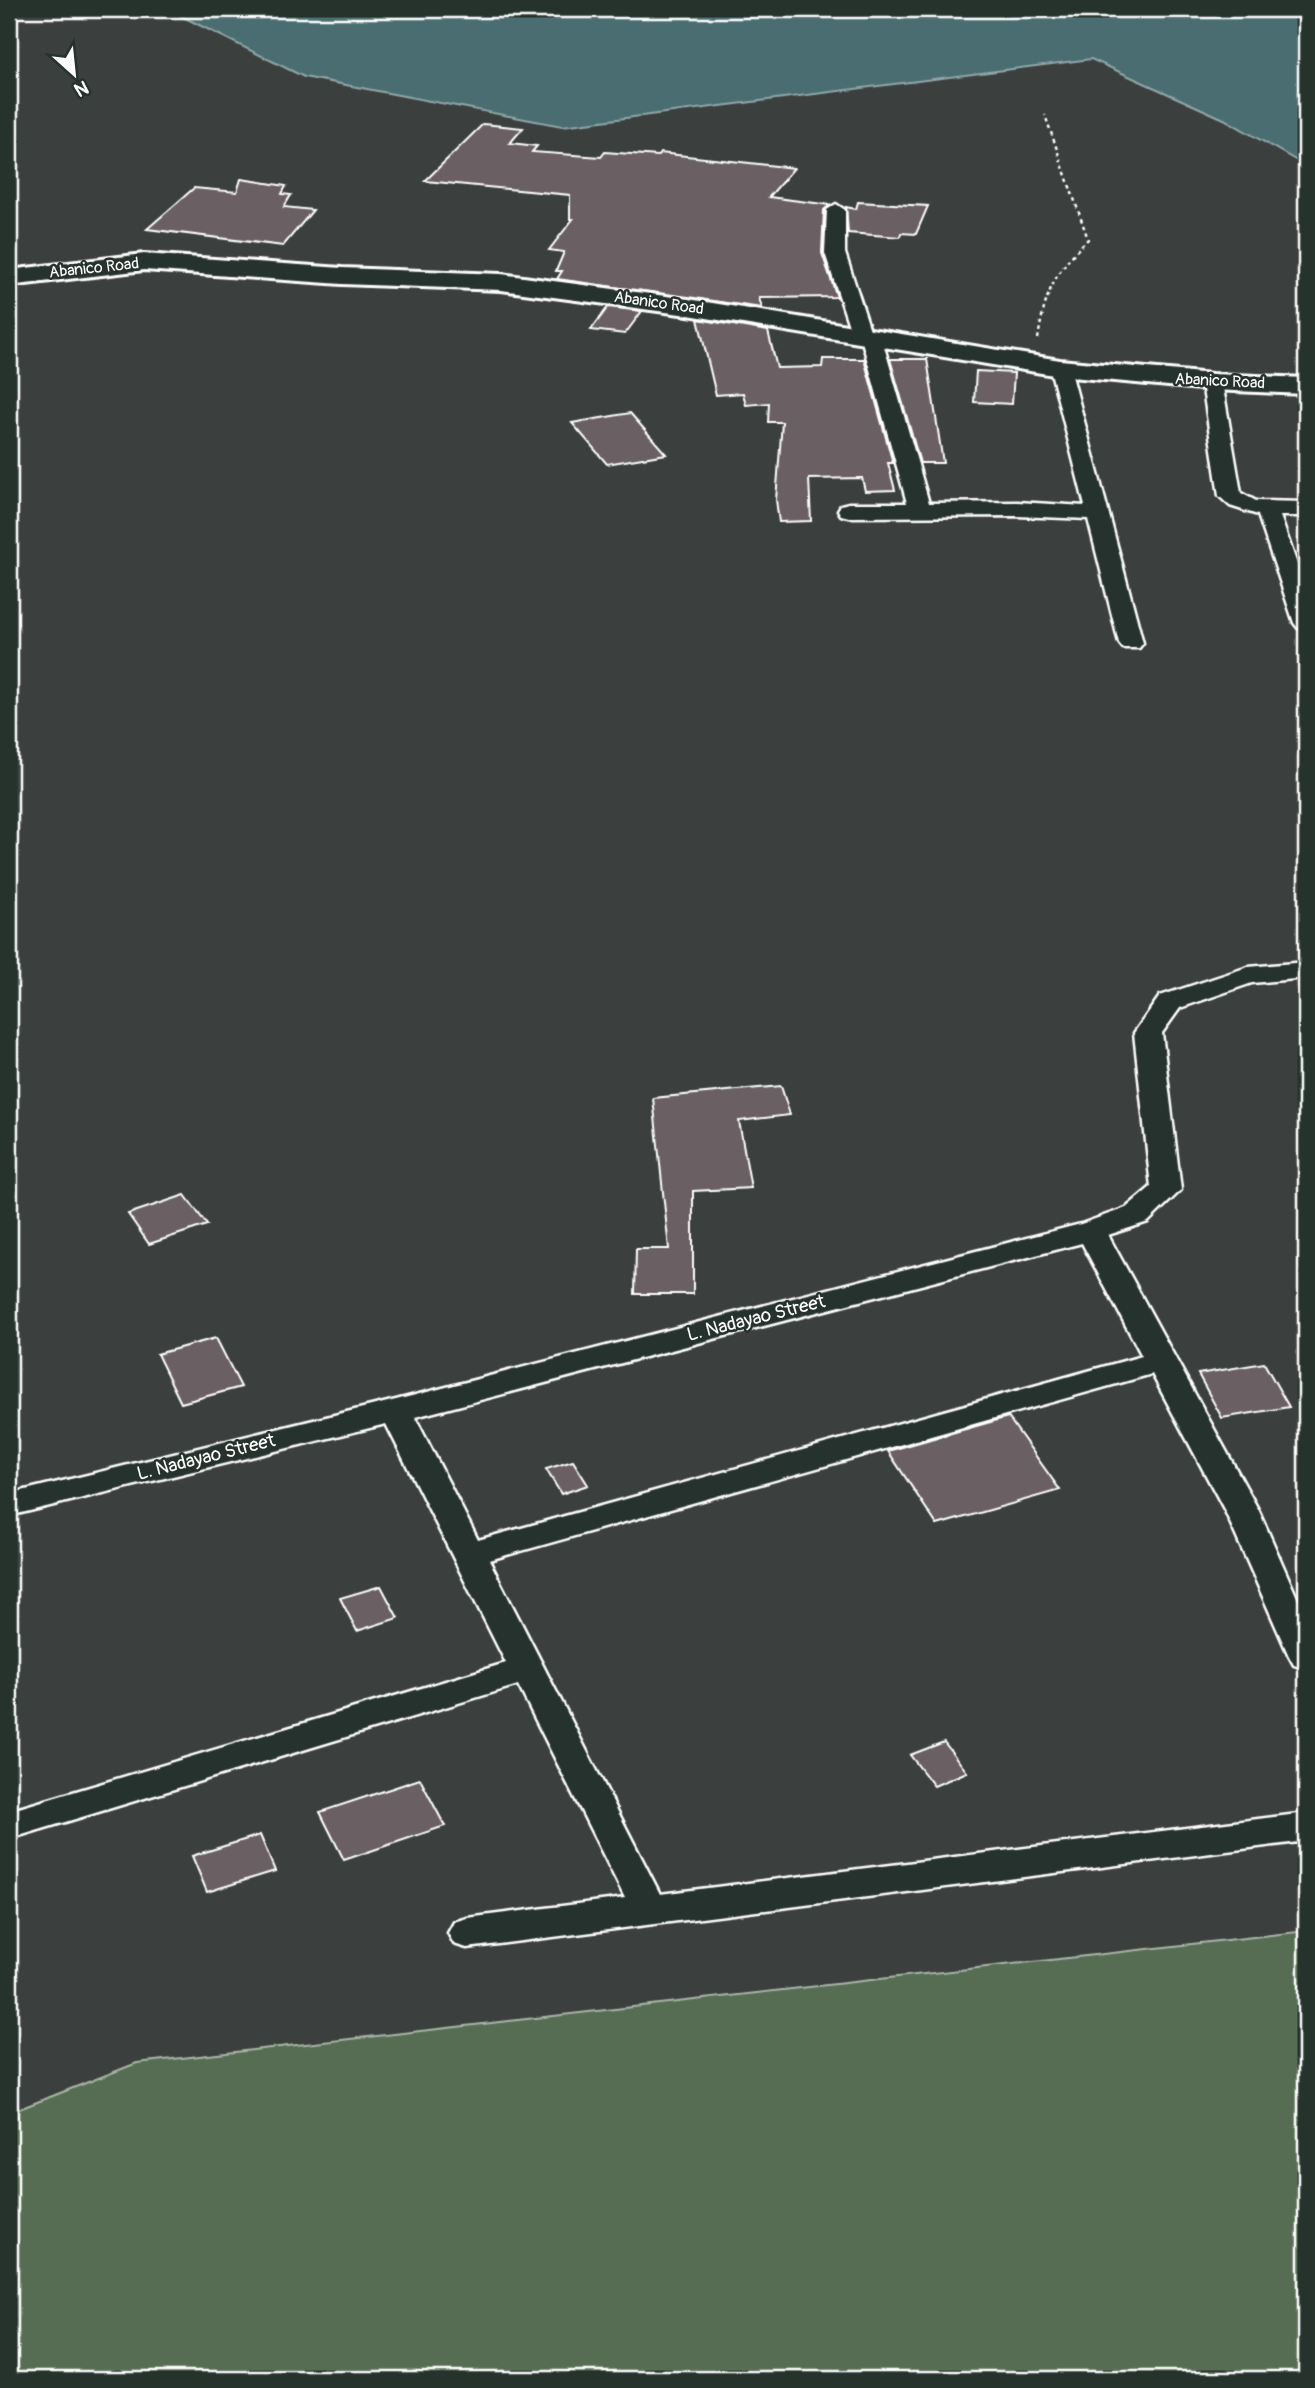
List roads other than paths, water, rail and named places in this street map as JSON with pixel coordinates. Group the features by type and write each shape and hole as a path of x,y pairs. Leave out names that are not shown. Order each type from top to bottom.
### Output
{"street":[{"path":"836,210 835,253 866,336 919,508"},
{"name":"Abanico Road","path":"9,278 144,262 342,276 501,282 688,307 1047,366 1212,382 1306,386"},
{"path":"1047,366 1098,513 1131,643"},
{"path":"1212,382 1230,496 1239,503 1267,510 1306,509"},
{"path":"849,510 919,508 1098,513"},
{"path":"1267,510 1306,623"},
{"name":"L. Nadayao Street","path":"9,1505 396,1410 1091,1231 1137,1214 1166,1190 1148,1033 1170,1002 1248,975 1306,970"},
{"path":"1091,1231 1242,1511 1306,1656"},
{"path":"470,1554 1161,1361"},
{"path":"396,1410 650,1911"},
{"path":"9,1825 528,1669"},
{"path":"467,1933 1306,1827"}],"water":[{"path":"167,9 1306,9 1306,166 1224,119 1091,59 562,126 304,77"}]}
